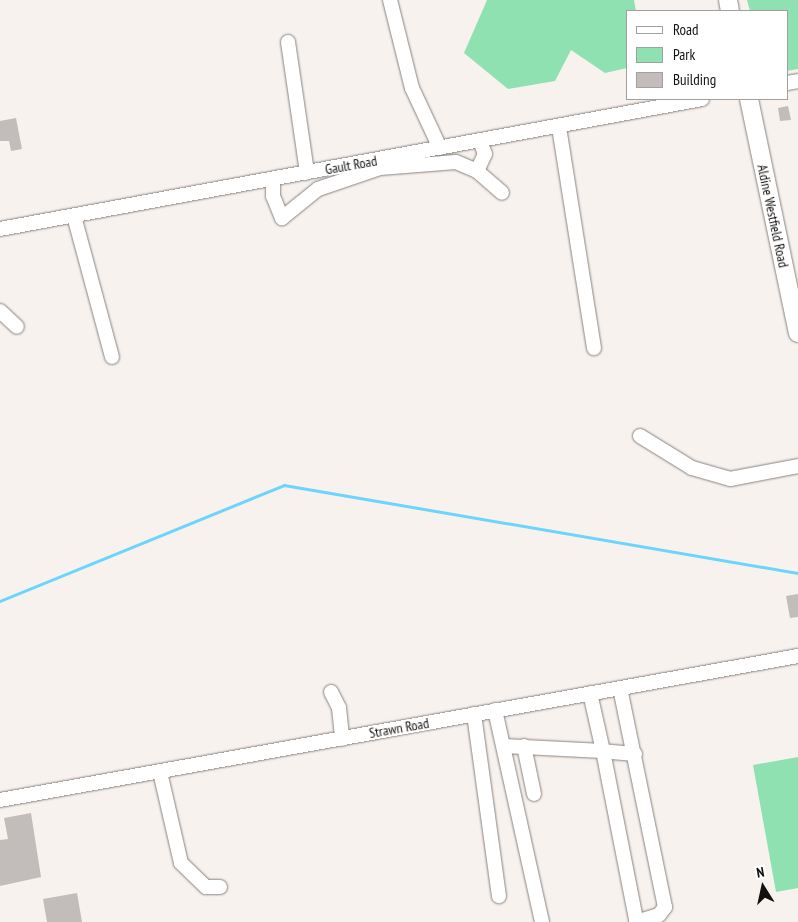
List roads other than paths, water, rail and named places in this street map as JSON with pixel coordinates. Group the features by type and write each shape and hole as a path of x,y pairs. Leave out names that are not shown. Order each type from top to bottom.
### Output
{"main road":[{"name":"Aldine Westfield Road","path":"749,100 798,334"}],"street":[{"path":"390,0 412,88 440,148"},
{"path":"288,42 306,173"},
{"name":"Gault Road","path":"0,229 697,100"},
{"path":"559,127 594,348"},
{"path":"477,171 485,154 480,141"},
{"path":"273,179 272,196 282,218 318,189 380,168 456,162 477,171 502,192"},
{"path":"74,216 112,357"},
{"path":"0,312 17,326"},
{"path":"640,436 692,468 730,479 798,466"},
{"name":"Strawn Road","path":"0,800 798,656"},
{"path":"590,693 636,920 659,915 665,907 620,688"},
{"path":"331,692 339,708 342,739"},
{"path":"495,710 542,922"},
{"path":"474,714 499,896"},
{"path":"504,746 635,754"},
{"path":"524,746 534,794"},
{"path":"160,772 181,863 206,887 220,887"}],"waterway":[{"path":"0,601 284,485 798,573"}]}
